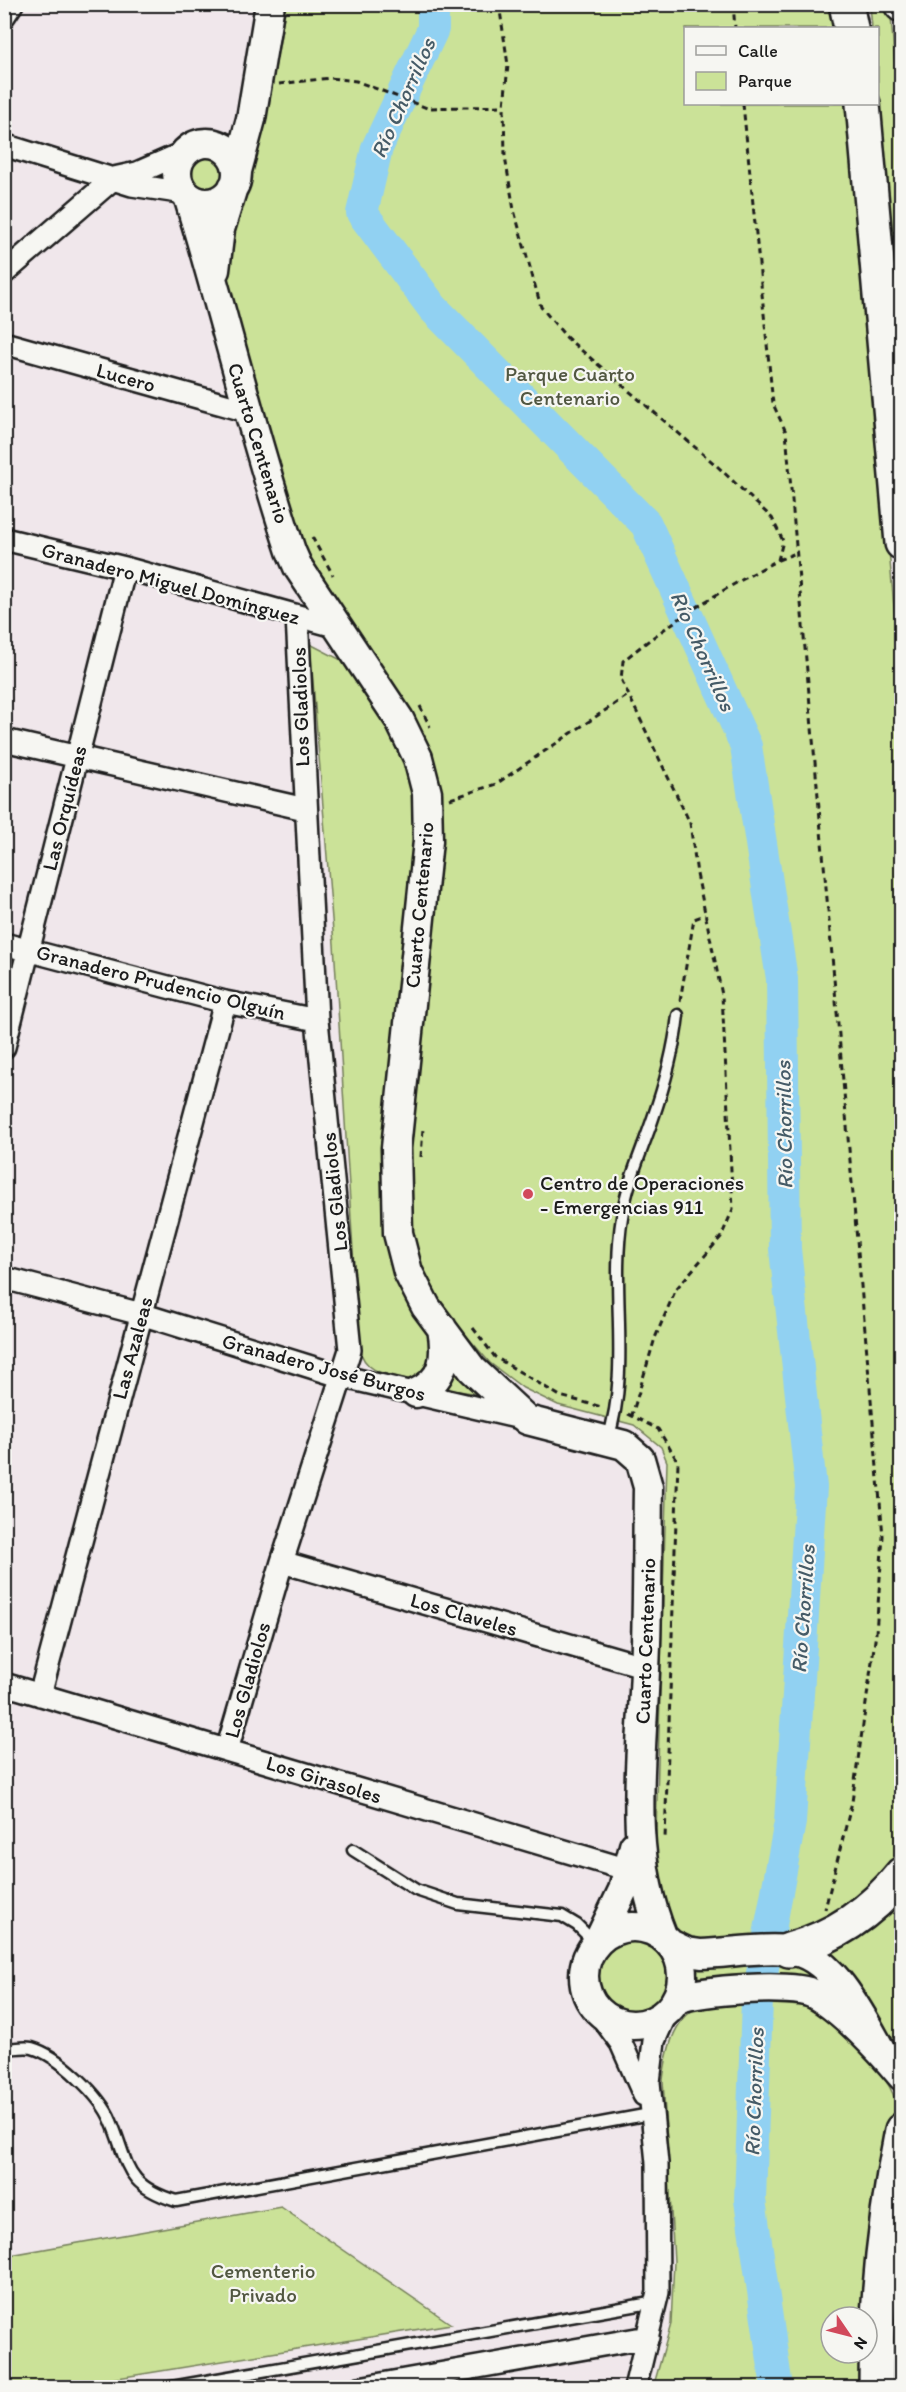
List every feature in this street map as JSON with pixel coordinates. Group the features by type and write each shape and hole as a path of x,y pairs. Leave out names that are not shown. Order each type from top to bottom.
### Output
{"highway":[{"path":"846,4 851,27"},
{"path":"855,4 857,27"},
{"path":"864,105 902,543"},
{"path":"803,1945 864,1913 888,1892 902,1874"},
{"path":"876,2388 880,2275 889,2197 902,2130"}],"main road":[{"name":"Cuarto Centenario","path":"214,284 216,249 251,119 271,85 270,4"},
{"name":"Cuarto Centenario","path":"271,85 230,128 194,148 177,170 177,180 186,195 214,284 247,411 298,567 399,720 418,758 427,793 428,841 396,1148 398,1233 408,1272 426,1307 455,1325 471,1369 527,1420"},
{"path":"186,195 206,203 216,202 225,198 235,179 235,162 222,147 194,148"},
{"path":"416,1393 434,1383 441,1371 455,1325"},
{"name":"Granadero José Burgos","path":"527,1420 624,1445 640,1459"},
{"name":"Cuarto Centenario","path":"640,1459 648,1487 646,1667 637,1872 652,1912 667,1940"},
{"name":"Cuarto Centenario","path":"597,1941 637,1872"},
{"path":"884,2054 812,1993 775,1989 704,1991 672,2005 649,2023 636,2025 617,2022 598,2012 589,2000 584,1986 583,1971 587,1956 597,1941 619,1928 634,1926 649,1928 687,1952 701,1954 803,1945 831,1974 854,2003 884,2054 902,2076"},
{"path":"667,1940 682,1972 672,2005"}],"street":[{"path":"4,16 12,4"},
{"path":"4,145 132,185 186,195"},
{"path":"4,273 114,178 137,173 194,148"},
{"name":"Lucero","path":"4,343 247,411"},
{"name":"Granadero Miguel Domínguez","path":"4,539 125,568 338,627"},
{"name":"Las Orquídeas","path":"4,1047 125,568"},
{"name":"Los Gladiolos","path":"227,1750 282,1562 350,1350 317,1020 297,616"},
{"path":"4,740 305,809"},
{"name":"Granadero Prudencio Olguín","path":"4,944 225,1002 317,1020"},
{"name":"Las Azaleas","path":"40,1695 225,1002"},
{"name":"Granadero José Burgos","path":"4,1278 141,1314 340,1376 527,1420"},
{"name":"Los Claveles","path":"282,1562 646,1667"},
{"name":"Los Girasoles","path":"4,1684 637,1872"},
{"path":"635,2388 657,2301 660,2246 657,2163 650,2114 650,2059 659,2025 672,2005"},
{"path":"598,2012 630,2060 650,2114"},
{"path":"359,2388 648,2337"}],"lane":[{"path":"608,1440 617,1411 622,1218 633,1170 652,1120 674,1048 678,1015"},
{"path":"353,1850 416,1890 458,1904 562,1916 597,1941"},
{"path":"4,2049 32,2048 64,2066 99,2098 111,2121 125,2164 132,2173 154,2194 176,2201 650,2114"},
{"path":"166,2388 657,2301"}],"path":[{"path":"499,4 508,65 504,106 505,157 514,210 541,307 567,338 717,466 772,518 783,541 778,560"},
{"path":"733,4 735,27"},
{"path":"271,85 330,78 356,81 427,108 504,106"},
{"path":"743,105 773,404 786,432 883,1536 876,1633 852,1802 803,1945"},
{"path":"309,532 335,578"},
{"path":"662,629 730,585 796,553"},
{"path":"448,789 448,800 496,784 628,695"},
{"path":"419,705 433,735"},
{"path":"678,1015 694,919 705,915"},
{"path":"420,1165 424,1118"},
{"path":"455,1325 495,1357 560,1396 632,1415 658,1429 678,1462 665,1841"}],"green space":[{"name":"Parque Cuarto Centenario","path":"286,5 835,5 839,27 684,27 684,105 850,105 901,687 901,1857 892,1874 803,1936 703,1945 682,1937 661,1903 655,1866 667,1462 661,1447 634,1425 558,1405 523,1388 490,1363 458,1326 426,1280 416,1252 409,1215 408,1164 438,892 443,821 438,778 416,720 327,586 297,532 227,286 227,241 272,85"},
{"path":"870,5 890,5 901,138 901,380 879,105 879,27 872,27"},
{"path":"205,150 221,157 228,173 221,189 205,196 189,189 182,173 189,157"},
{"path":"310,644 349,664 403,748 418,805 388,1145 439,1356 415,1381 373,1369 367,1364 359,1347 334,944"},
{"path":"451,1355 488,1395 443,1389"},
{"path":"901,1890 901,2044 893,2039 839,1969 815,1950"},
{"path":"634,1935 649,1939 660,1948 667,1959 668,1973 666,1986 658,1999 646,2009 630,2015 616,2009 606,2000 600,1987 599,1973 601,1960 608,1948 619,1939"},
{"path":"790,1960 829,1983 691,1983 689,1963"},
{"path":"722,2004 787,2005 815,2011 839,2028 867,2055 889,2086 895,2100 896,2117 882,2147 872,2305 819,2305 819,2365 868,2365 867,2387 653,2388 671,2324 674,2261 663,2080 666,2060 672,2039 682,2020 699,2007"},
{"path":"901,2202 901,2387 890,2388"},
{"name":"Cementerio Privado","path":"281,2207 451,2324 62,2387 5,2387 5,2256"}],"waterway":[{"name":"Río Chorrillos","path":"433,4 433,29 377,148 362,213 433,308 646,524 746,746 782,979 785,1249 811,1487 790,1822 757,2000 750,2200 777,2388"}],"place":[{"name":"Centro de Operaciones - Emergencias 911","path":"528,1194"}]}
